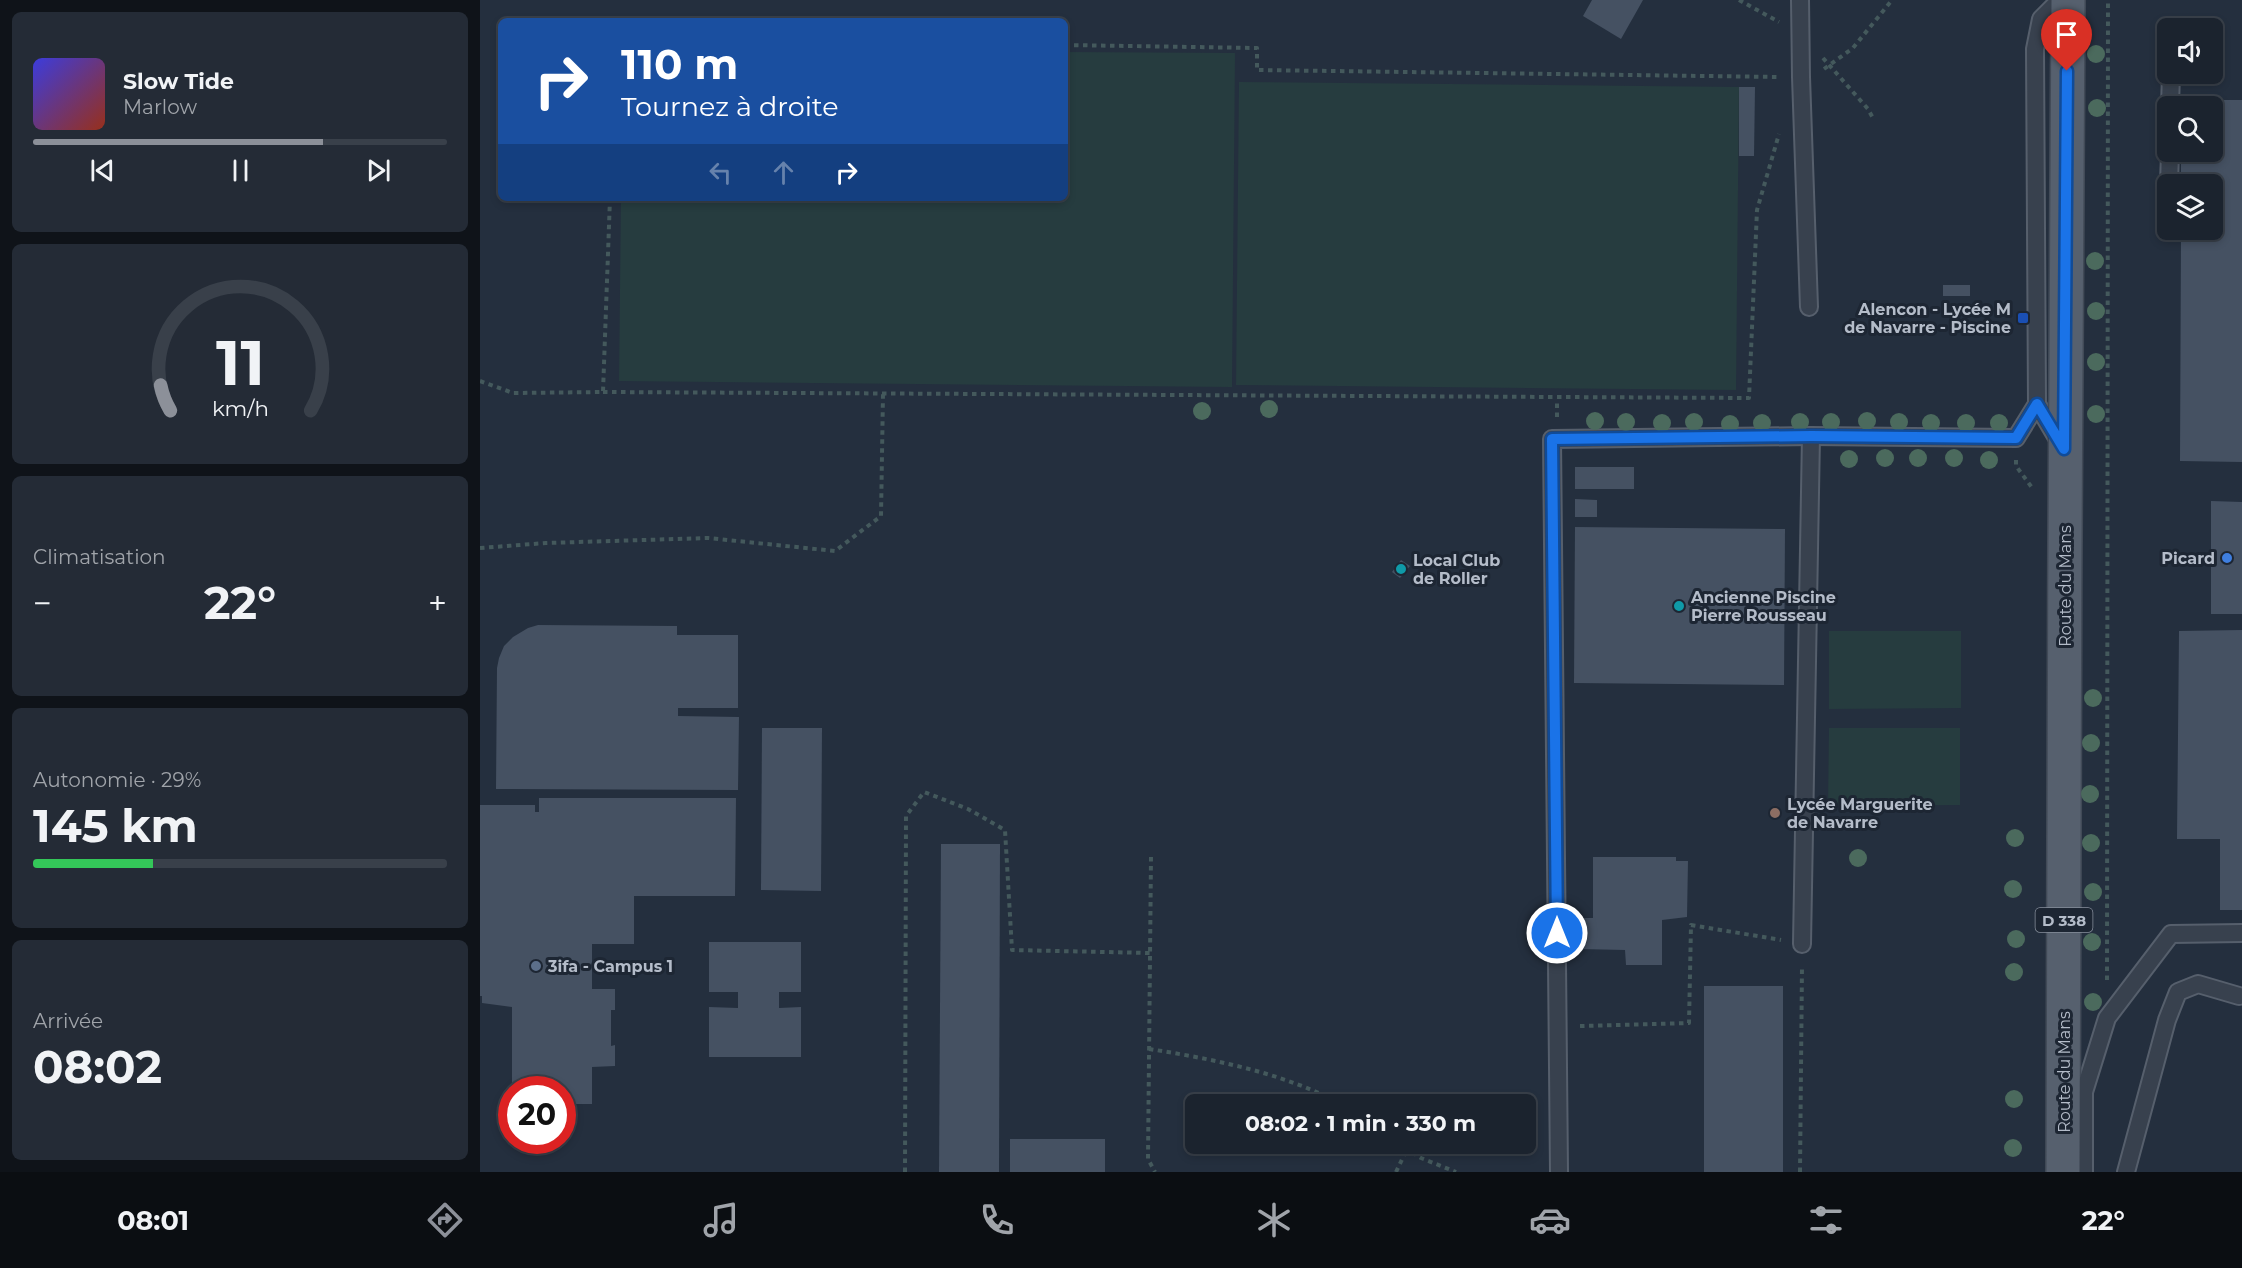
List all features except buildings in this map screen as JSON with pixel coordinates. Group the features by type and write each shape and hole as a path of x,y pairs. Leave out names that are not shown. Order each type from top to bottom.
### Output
{"main road":[{"name":"Route du Mans","path":"2063,1172 2066,692 2064,449 2068,0"}],"lane":[{"path":"1800,0 1809,307"},
{"path":"2060,0 2041,19 2035,49 2037,404 2064,449"},
{"path":"1559,1172 1552,439 1811,436 2016,438 2037,404"},
{"path":"1802,944 1811,436"},
{"path":"2084,1172 2084,1092 2107,1018 2171,934 2242,933"},
{"path":"2126,1172 2167,1020 2178,992 2198,984 2239,996"}],"path":[{"path":"1739,0 1800,33"},
{"path":"1874,120 1868,109 1829,66 1853,48 1892,0"},
{"path":"2107,1018 2108,0"},
{"path":"1068,45 1257,48 1257,70 1801,77"},
{"path":"480,381 513,393 1749,398 1757,210 1782,124"},
{"path":"603,392 610,201"},
{"path":"480,548 546,543 708,538 835,551 881,516 884,394"},
{"path":"904,1172 906,816 924,792 968,809 1005,830 1011,950 1150,953"},
{"path":"1151,856 1149,1159 1155,1172"},
{"path":"1558,1027 1689,1023 1691,925 1802,944 1800,1172"},
{"path":"1149,1049 1223,1062 1323,1094"},
{"path":"1396,1172 1405,1154"},
{"path":"1413,1154 1456,1172"}],"green space":[{"path":"1068,52 1235,53 1232,387 619,381 621,201 1068,201"},
{"path":"1239,82 1739,87 1736,390 1236,385"},
{"path":"1829,631 1961,631 1961,708 1829,709"},
{"path":"1829,728 1960,728 1960,805 1828,806"}],"place":[{"name":"Alencon - Lycée M de Navarre - Piscine","path":"2023,318"},
{"name":"Picard","path":"2227,558"},
{"name":"Local Club de Roller","path":"1401,569"},
{"name":"Ancienne Piscine Pierre Rousseau","path":"1679,606"},
{"name":"Lycée Marguerite de Navarre","path":"1775,813"},
{"name":"3ifa - Campus 1","path":"536,966"}],"route":[{"path":"1557,933 1552,439 1811,436 2016,438 2037,404 2064,449 2067,71"}]}
